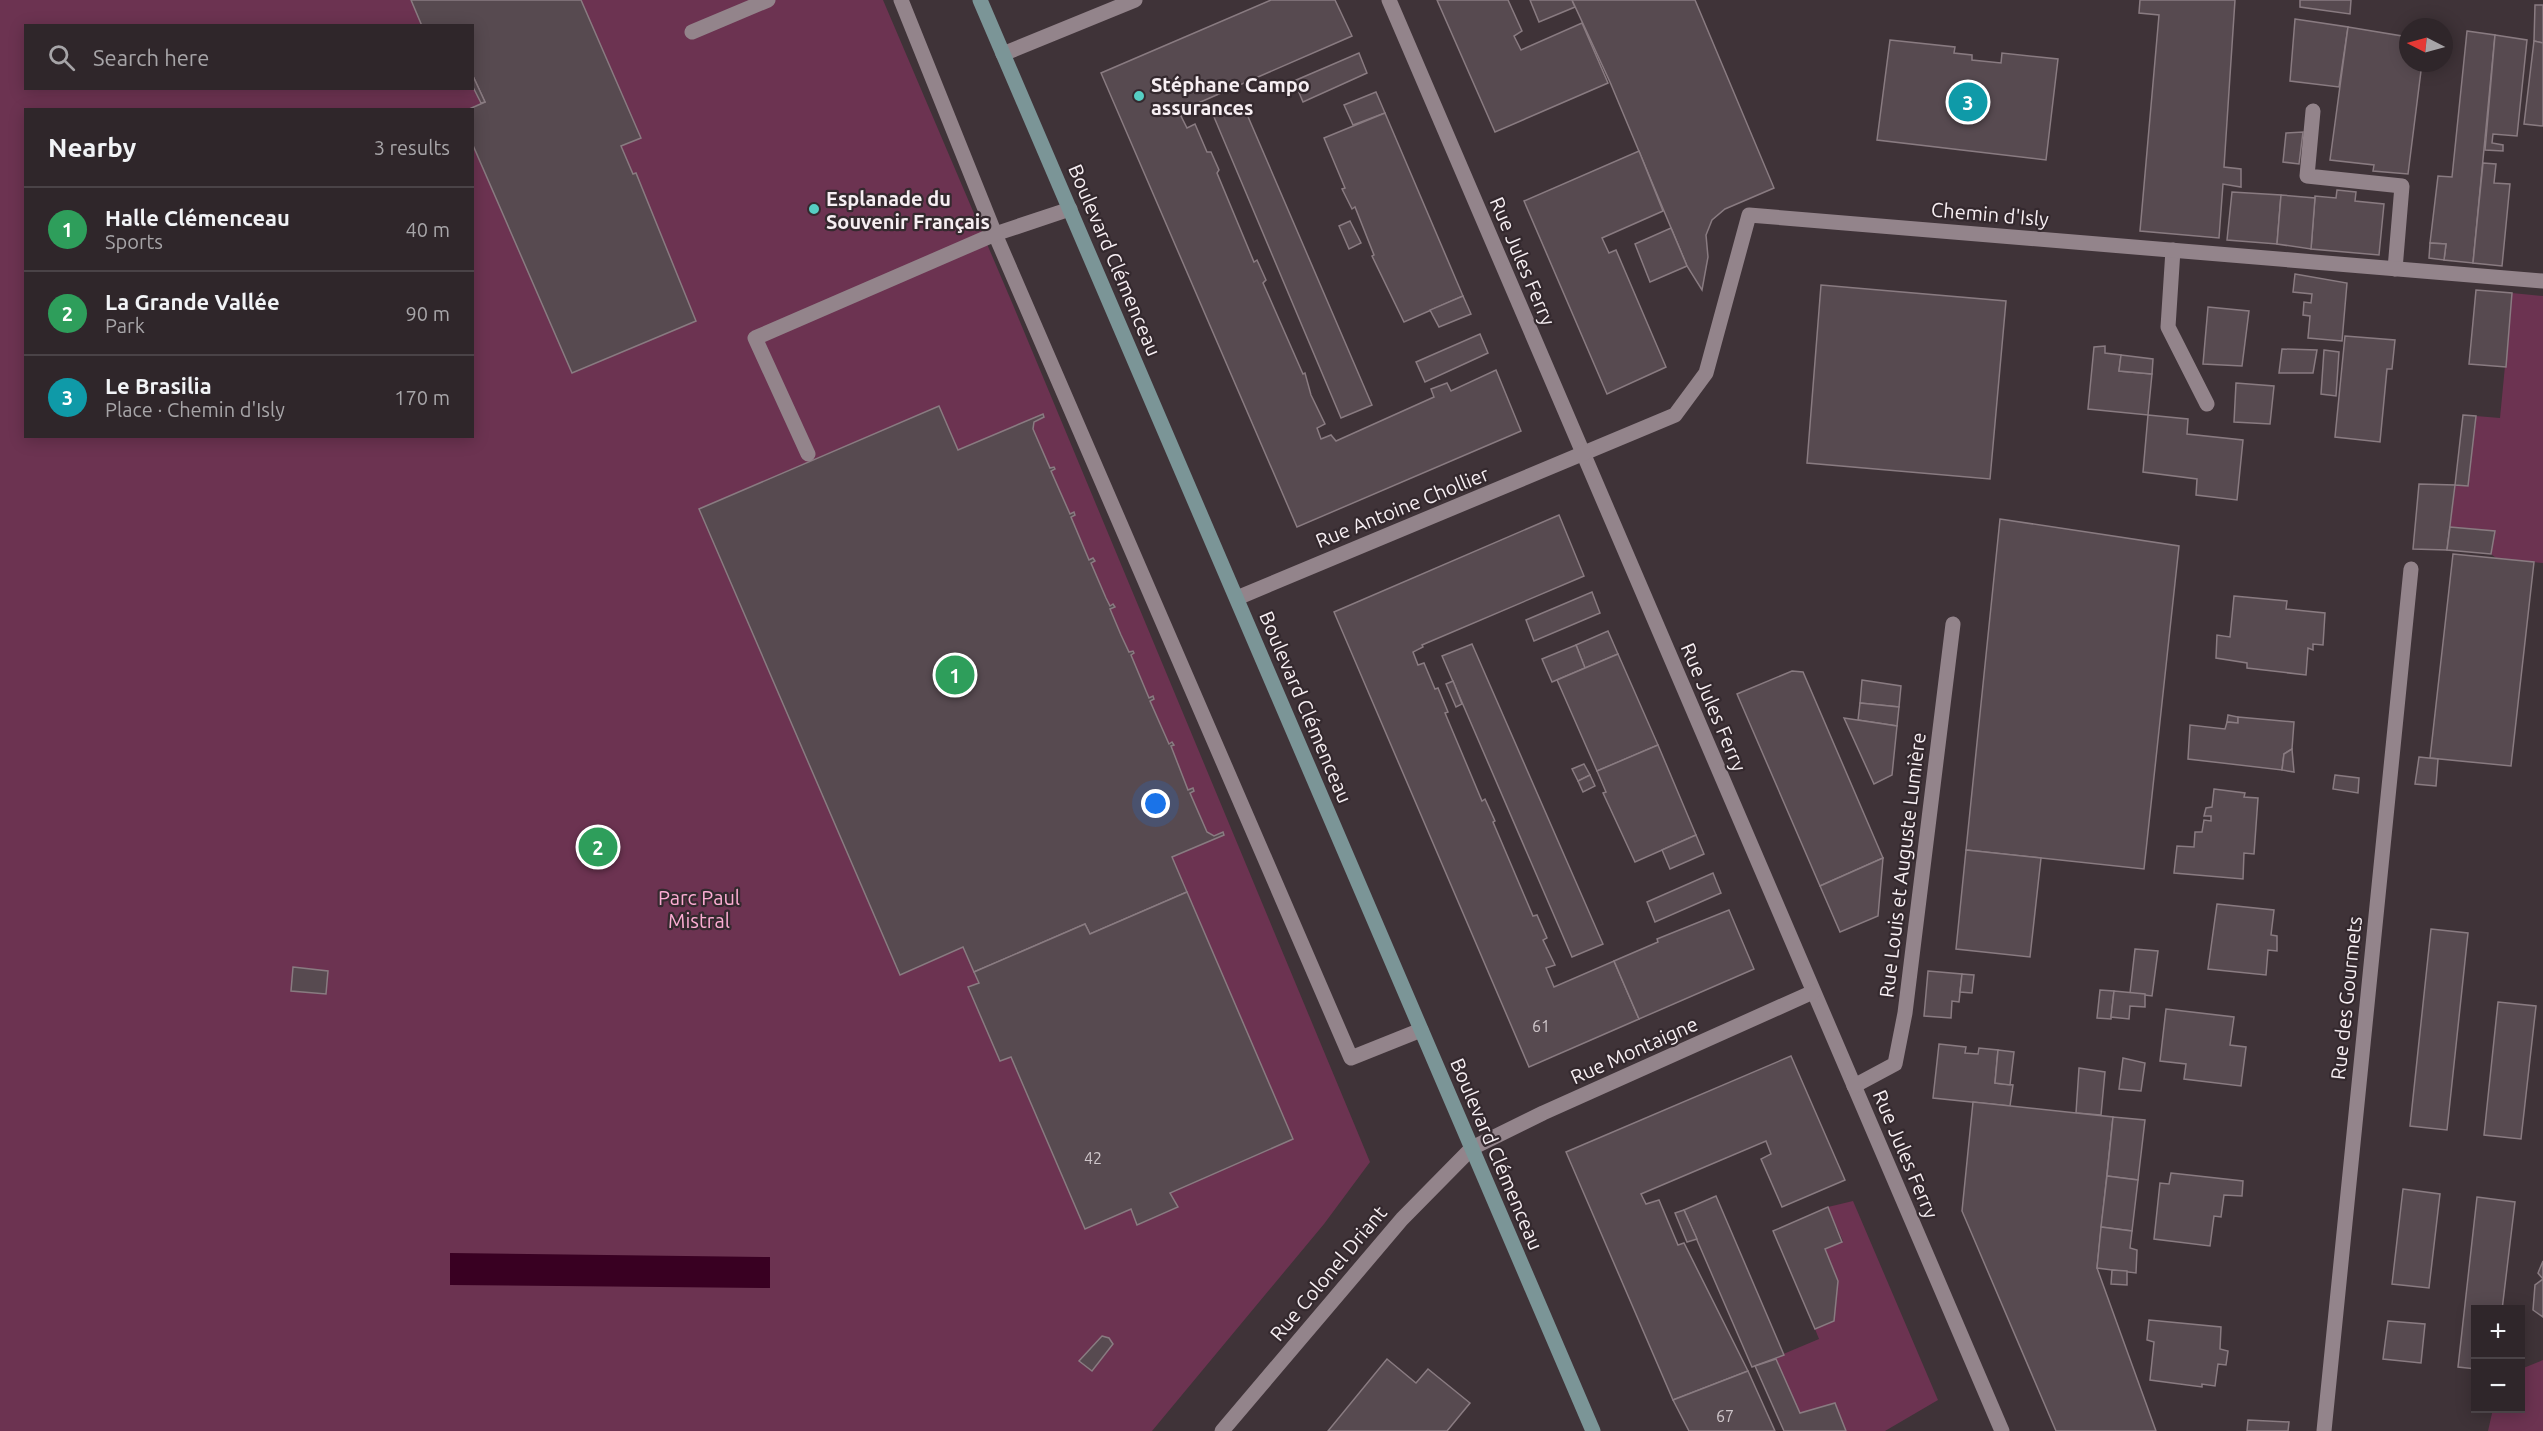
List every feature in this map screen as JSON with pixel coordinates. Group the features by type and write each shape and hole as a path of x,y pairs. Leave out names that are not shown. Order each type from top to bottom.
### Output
{"main road":[{"name":"Boulevard Clémenceau","path":"980,0 1593,1431"}],"street":[{"path":"692,32 768,0"},
{"path":"901,0 995,234 1351,1058 1421,1030"},
{"path":"1004,54 1135,0"},
{"name":"Rue Jules Ferry","path":"1389,0 2002,1431"},
{"path":"2313,111 2307,176 2402,186 2395,269"},
{"path":"808,454 755,338 995,234 1070,209"},
{"name":"Chemin d'Isly","path":"1583,454 1676,415 1706,373 1749,215 2543,281"},
{"path":"2173,250 2168,327 2207,404"},
{"name":"Rue Antoine Chollier","path":"1237,598 1583,454"},
{"name":"Rue des Gourmets","path":"2324,1431 2411,569"},
{"name":"Rue Louis et Auguste Lumière","path":"1854,1086 1895,1064 1905,1013 1953,624"},
{"name":"Rue Montaigne","path":"1472,1148 1543,1113 1814,992"},
{"name":"Rue Colonel Driant","path":"1222,1431 1402,1219 1472,1148"}],"green space":[{"name":"Parc Paul Mistral","path":"0,0 883,0 1013,305 1370,1162 1324,1224 1152,1431 0,1431"},
{"path":"2512,293 2543,296 2543,563 2496,558 2491,554 2494,531 2450,527 2455,485 2468,485 2476,416 2500,418"},
{"path":"1853,1201 1938,1400 1885,1431 1784,1431 1755,1366 1819,1339 1815,1329 1834,1321 1825,1249 1843,1241 1828,1207"},
{"path":"2543,1360 2543,1431 2488,1431 2492,1413 2525,1413 2525,1367"}],"shaded area":[{"path":"450,1253 770,1257 770,1288 450,1285"}],"building":[{"path":"411,0 581,0 641,138 621,146 633,174 636,173 696,321 572,373 474,148 474,108 472,108 485,102 474,78 474,24 421,24"},
{"path":"1271,0 1335,0 1352,36 1189,107 1190,112 1181,116 1187,128 1195,124 1207,152 1211,152 1219,170 1217,173 1254,262 1257,260 1266,280 1263,283 1303,374 1305,373 1311,395 1325,424 1317,428 1321,439 1331,435 1336,441 1434,397 1431,389 1447,383 1451,391 1496,370 1521,431 1297,527 1101,73"},
{"path":"1437,0 1508,0 1522,31 1514,36 1521,50 1582,23 1608,83 1495,132"},
{"path":"1530,0 1572,0 1575,7 1539,22"},
{"path":"1572,0 1695,0 1774,188 1725,209 1712,220 1706,235 1708,257 1702,290 1687,266 1610,82"},
{"path":"2140,0 2235,0 2224,167 2241,169 2241,187 2223,184 2219,238 2140,231 2159,15 2139,13"},
{"path":"2300,0 2351,0 2350,14 2300,7"},
{"path":"2535,5 2543,5 2543,43 2534,41"},
{"path":"2295,19 2348,27 2339,87 2290,81"},
{"path":"2348,27 2399,36 2399,72 2421,72 2408,174 2373,171 2374,165 2330,160"},
{"path":"2467,31 2495,35 2473,263 2444,260 2446,244 2430,243 2438,176 2452,177"},
{"path":"2495,35 2527,40 2517,136 2493,134 2492,143 2503,145 2503,151 2485,150"},
{"path":"1890,40 1955,47 1954,53 1972,55 1972,60 2001,63 2002,53 2058,59 2046,160 1877,140"},
{"path":"2534,41 2543,43 2543,126 2524,124"},
{"path":"1359,53 1367,73 1303,102 1294,81"},
{"path":"474,78 485,102 481,103 474,89"},
{"path":"1376,92 1385,113 1353,125 1344,105"},
{"path":"1243,105 1372,405 1341,418 1214,117"},
{"path":"1385,113 1463,296 1404,322 1372,256 1374,255 1355,207 1352,209 1342,189 1345,188 1324,138"},
{"path":"2303,132 2299,164 2283,162 2286,133"},
{"path":"1639,151 1663,211 1602,238 1609,253 1616,250 1666,367 1607,394 1524,201"},
{"path":"2483,163 2496,164 2494,183 2510,184 2502,266 2473,263"},
{"path":"2337,190 2356,192 2355,201 2384,204 2379,255 2311,249 2315,196 2336,198"},
{"path":"2232,192 2281,195 2277,244 2227,240"},
{"path":"2281,195 2315,198 2311,249 2277,244"},
{"path":"1350,221 1361,243 1349,249 1339,226"},
{"path":"1671,228 1687,266 1650,282 1635,244"},
{"path":"2430,243 2446,244 2444,260 2429,258"},
{"path":"2295,274 2347,283 2342,341 2308,338 2310,316 2303,315 2304,302 2311,303 2312,294 2293,292"},
{"path":"1821,285 2006,301 1990,479 1807,463"},
{"path":"2476,290 2512,293 2506,367 2469,364"},
{"path":"1463,296 1471,314 1439,327 1430,310"},
{"path":"2208,307 2249,311 2242,366 2203,364"},
{"path":"1480,334 1488,353 1425,382 1416,362"},
{"path":"2345,336 2395,340 2392,369 2387,369 2380,442 2335,437"},
{"path":"2105,346 2105,353 2121,355 2119,371 2152,374 2148,415 2088,409 2094,347"},
{"path":"2282,349 2317,350 2313,373 2279,373"},
{"path":"2324,350 2339,352 2336,396 2321,394"},
{"path":"2121,355 2153,359 2152,374 2119,371"},
{"path":"2236,383 2274,386 2270,424 2234,422"},
{"path":"939,406 958,450 1043,414 1044,417 1034,422 1033,429 1050,468 1055,469 1051,471 1070,514 1074,512 1075,515 1071,517 1089,560 1093,558 1095,561 1091,563 1106,598 1110,606 1113,604 1115,607 1110,609 1121,635 1129,652 1134,653 1131,655 1149,698 1153,696 1154,699 1150,701 1169,744 1172,742 1174,745 1171,746 1188,790 1193,788 1194,791 1190,793 1207,832 1214,836 1223,832 1224,835 1172,857 1187,892 1090,934 1085,924 974,972 963,947 900,975 699,509"},
{"path":"2148,415 2188,419 2187,434 2243,440 2237,500 2196,495 2197,479 2143,472"},
{"path":"2463,415 2476,416 2468,486 2455,485"},
{"path":"2419,484 2455,485 2447,550 2413,549"},
{"path":"1559,515 1584,576 1422,645 1423,647 1413,652 1418,665 1424,663 1435,689 1438,688 1448,712 1445,713 1482,801 1485,799 1533,916 1537,915 1547,938 1543,940 1555,965 1546,968 1554,987 1614,961 1639,1019 1529,1067 1334,612"},
{"path":"2000,519 2179,546 2144,869 1966,850"},
{"path":"2450,527 2495,531 2491,554 2447,550"},
{"path":"2453,554 2534,562 2511,766 2430,758"},
{"path":"1592,592 1600,613 1534,641 1526,620"},
{"path":"2234,596 2287,601 2286,609 2325,613 2323,645 2313,644 2313,650 2308,648 2306,675 2247,668 2247,663 2216,658 2217,635 2230,637"},
{"path":"1608,631 1618,654 1585,668 1576,645"},
{"path":"1472,644 1603,944 1572,957 1442,656"},
{"path":"1576,645 1585,668 1552,682 1542,659"},
{"path":"1618,654 1658,745 1597,771 1557,680"},
{"path":"1792,671 1803,672 1883,858 1820,886 1737,694"},
{"path":"1862,680 1901,686 1899,707 1860,703"},
{"path":"1453,681 1462,704 1456,707 1446,684"},
{"path":"1860,703 1899,707 1897,726 1858,720"},
{"path":"2228,715 2238,717 2238,723 2227,722"},
{"path":"2238,717 2294,722 2292,749 2284,754 2282,770 2188,759 2190,725 2225,729 2227,722 2238,723"},
{"path":"1844,718 1897,726 1892,775 1874,784"},
{"path":"1658,745 1696,835 1635,862 1603,793 1606,792 1597,771"},
{"path":"2292,749 2294,772 2282,770 2284,754"},
{"path":"2419,757 2438,759 2436,786 2415,784"},
{"path":"1584,764 1590,775 1578,781 1572,769"},
{"path":"1590,775 1595,786 1583,792 1578,781"},
{"path":"2335,775 2359,778 2358,793 2333,789"},
{"path":"2214,789 2245,793 2244,797 2258,798 2254,854 2244,853 2243,879 2174,873 2177,846 2194,847 2195,832 2202,832 2204,820 2211,821 2211,816 2204,816 2206,808 2212,807"},
{"path":"1696,835 1704,854 1670,869 1662,850"},
{"path":"1966,850 2041,858 2030,957 1956,949"},
{"path":"1883,858 1878,916 1840,932 1820,886"},
{"path":"1713,873 1721,893 1655,922 1647,902"},
{"path":"1187,892 1293,1139 1170,1193 1178,1207 1137,1225 1131,1209 1085,1229 1011,1057 1000,1061 968,987 979,983 974,972 1085,924 1090,934"},
{"path":"2217,904 2274,910 2271,935 2277,936 2277,951 2268,950 2266,975 2208,969"},
{"path":"1729,910 1754,969 1639,1019 1614,961 1658,942 1657,939"},
{"path":"2431,929 2468,933 2447,1130 2410,1126"},
{"path":"2135,949 2158,951 2152,996 2130,993"},
{"path":"293,967 328,971 326,994 291,991"},
{"path":"1928,971 1962,974 1959,1002 1952,1001 1951,1018 1924,1016"},
{"path":"1962,974 1974,975 1972,993 1960,992"},
{"path":"2100,990 2114,991 2111,1019 2097,1018"},
{"path":"2114,991 2145,994 2145,1007 2130,1006 2129,1019 2111,1017"},
{"path":"2498,1002 2536,1006 2521,1139 2484,1135"},
{"path":"2166,1009 2234,1017 2230,1045 2246,1047 2241,1086 2184,1079 2186,1064 2160,1061"},
{"path":"1939,1044 1966,1047 1965,1053 1978,1054 1979,1048 1998,1050 1995,1083 2013,1085 2010,1106 1933,1098"},
{"path":"1998,1050 2014,1052 2010,1085 1995,1083"},
{"path":"1791,1056 1845,1180 1782,1207 1761,1159 1771,1154 1766,1141 1641,1194 1646,1204 1659,1200 1678,1245 1684,1243 1748,1371 1673,1400 1566,1152"},
{"path":"2123,1058 2145,1063 2141,1091 2119,1089"},
{"path":"2079,1068 2105,1072 2101,1115 2076,1113"},
{"path":"1973,1102 2113,1117 2097,1268 2156,1431 2056,1431 1962,1211"},
{"path":"2113,1117 2145,1120 2138,1180 2107,1176"},
{"path":"2171,1173 2243,1181 2242,1196 2224,1195 2221,1217 2214,1216 2210,1246 2154,1239 2160,1183 2169,1184"},
{"path":"2107,1176 2138,1180 2132,1231 2101,1227"},
{"path":"2403,1189 2440,1194 2429,1288 2392,1284"},
{"path":"1716,1196 1784,1355 1752,1367 1684,1210"},
{"path":"2477,1197 2515,1202 2503,1305 2471,1305 2471,1368 2458,1367"},
{"path":"1828,1207 1842,1242 1825,1249 1838,1281 1834,1321 1815,1329 1773,1231"},
{"path":"1684,1210 1697,1239 1687,1242 1675,1213"},
{"path":"2101,1227 2132,1231 2130,1248 2137,1250 2136,1273 2097,1268"},
{"path":"2543,1261 2543,1279 2538,1273"},
{"path":"2112,1270 2127,1271 2127,1285 2111,1284"},
{"path":"2543,1279 2543,1317 2533,1310 2535,1285"},
{"path":"2149,1320 2221,1327 2220,1349 2228,1351 2226,1365 2218,1364 2215,1386 2202,1384 2202,1387 2150,1380 2154,1342 2147,1340"},
{"path":"2388,1321 2425,1324 2421,1363 2383,1359"},
{"path":"1102,1336 1109,1338 1113,1344 1092,1371 1079,1361"},
{"path":"1387,1359 1416,1383 1428,1369 1470,1403 1447,1431 1328,1431"},
{"path":"1776,1359 1800,1413 1835,1403 1846,1431 1784,1431 1755,1366"},
{"path":"1748,1371 1775,1431 1689,1431 1673,1400"},
{"path":"2248,1420 2289,1422 2288,1431 2247,1431"}],"place":[{"name":"Stéphane Campo assurances","path":"1139,96"},
{"name":"Le Brasilia","path":"1968,102"},
{"name":"Esplanade du Souvenir Français","path":"814,209"},
{"name":"Halle Clémenceau","path":"955,675"},
{"name":"La Grande Vallée","path":"598,847"}]}
